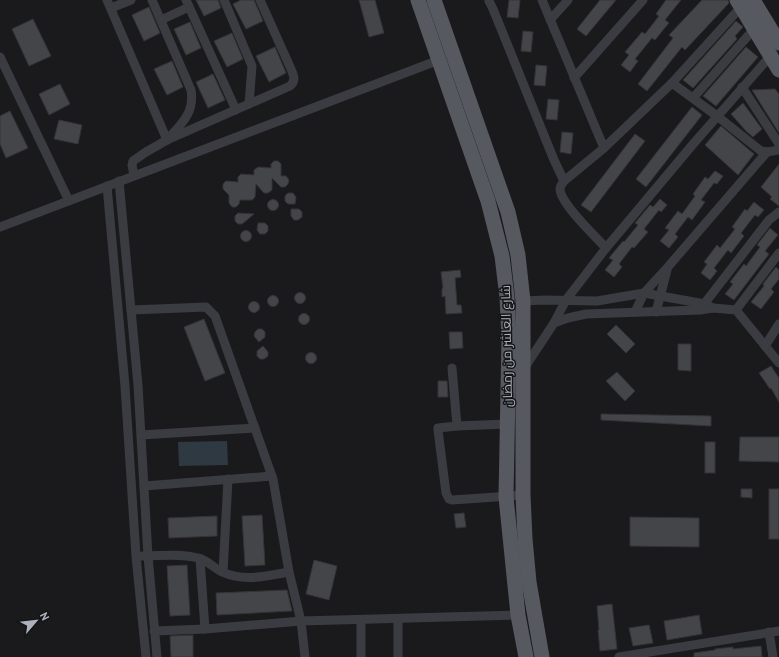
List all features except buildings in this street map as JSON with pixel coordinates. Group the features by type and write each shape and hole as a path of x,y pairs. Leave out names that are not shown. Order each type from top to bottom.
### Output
{"main road":[{"name":"شارع العاشر من رمضان","path":"418,0 488,201 502,256 507,297 509,338 506,497 518,615 526,657"},
{"name":"شارع العاشر من رمضان","path":"434,0 508,212 518,255 523,301 523,495 525,539 529,582 542,657"},
{"path":"744,2 754,29 776,48"},
{"path":"744,2 776,48 779,70"}],"street":[{"path":"131,0 109,4 167,140"},
{"path":"152,0 191,90 193,98 192,106 187,116 167,140"},
{"path":"224,0 252,66 249,104"},
{"path":"134,176 132,165 136,158 167,140 290,86 293,83 294,79 291,69 260,0"},
{"path":"487,0 493,8 554,160 564,181"},
{"path":"542,0 604,148"},
{"path":"550,20 568,0"},
{"path":"574,78 643,0"},
{"path":"606,248 565,203 560,189 564,181 604,148 672,83 744,2"},
{"path":"161,20 188,4 236,110"},
{"path":"693,98 754,29"},
{"path":"523,370 554,323 566,300 606,248 776,48"},
{"path":"0,57 69,201"},
{"path":"0,227 439,60"},
{"path":"672,83 717,116 755,147 767,152 779,150"},
{"path":"742,87 779,144"},
{"path":"635,312 644,293 767,152"},
{"path":"119,181 141,435 148,556 157,657"},
{"path":"107,186 125,386 136,556 146,657"},
{"path":"554,323 576,315 656,312 706,307 769,220 779,212"},
{"path":"736,310 779,253"},
{"path":"656,312 667,268"},
{"path":"523,301 602,301 644,293 660,295 706,307 736,310 779,363"},
{"path":"131,310 201,306 210,309 215,316 275,487 289,572 301,621 305,657"},
{"path":"765,346 779,324"},
{"path":"452,368 457,426"},
{"path":"507,424 440,427 438,430 447,496 452,500 523,495"},
{"path":"141,435 255,428"},
{"path":"144,486 272,476"},
{"path":"222,572 228,480"},
{"path":"136,556 188,556 200,558 222,572 238,577 251,578 289,572"},
{"path":"200,558 205,628"},
{"path":"154,631 301,621 518,615"},
{"path":"398,619 398,657"},
{"path":"361,620 361,657"},
{"path":"619,657 779,631"},
{"path":"770,632 773,657"}],"shaded area":[{"path":"227,441 228,465 179,466 178,442"}]}
